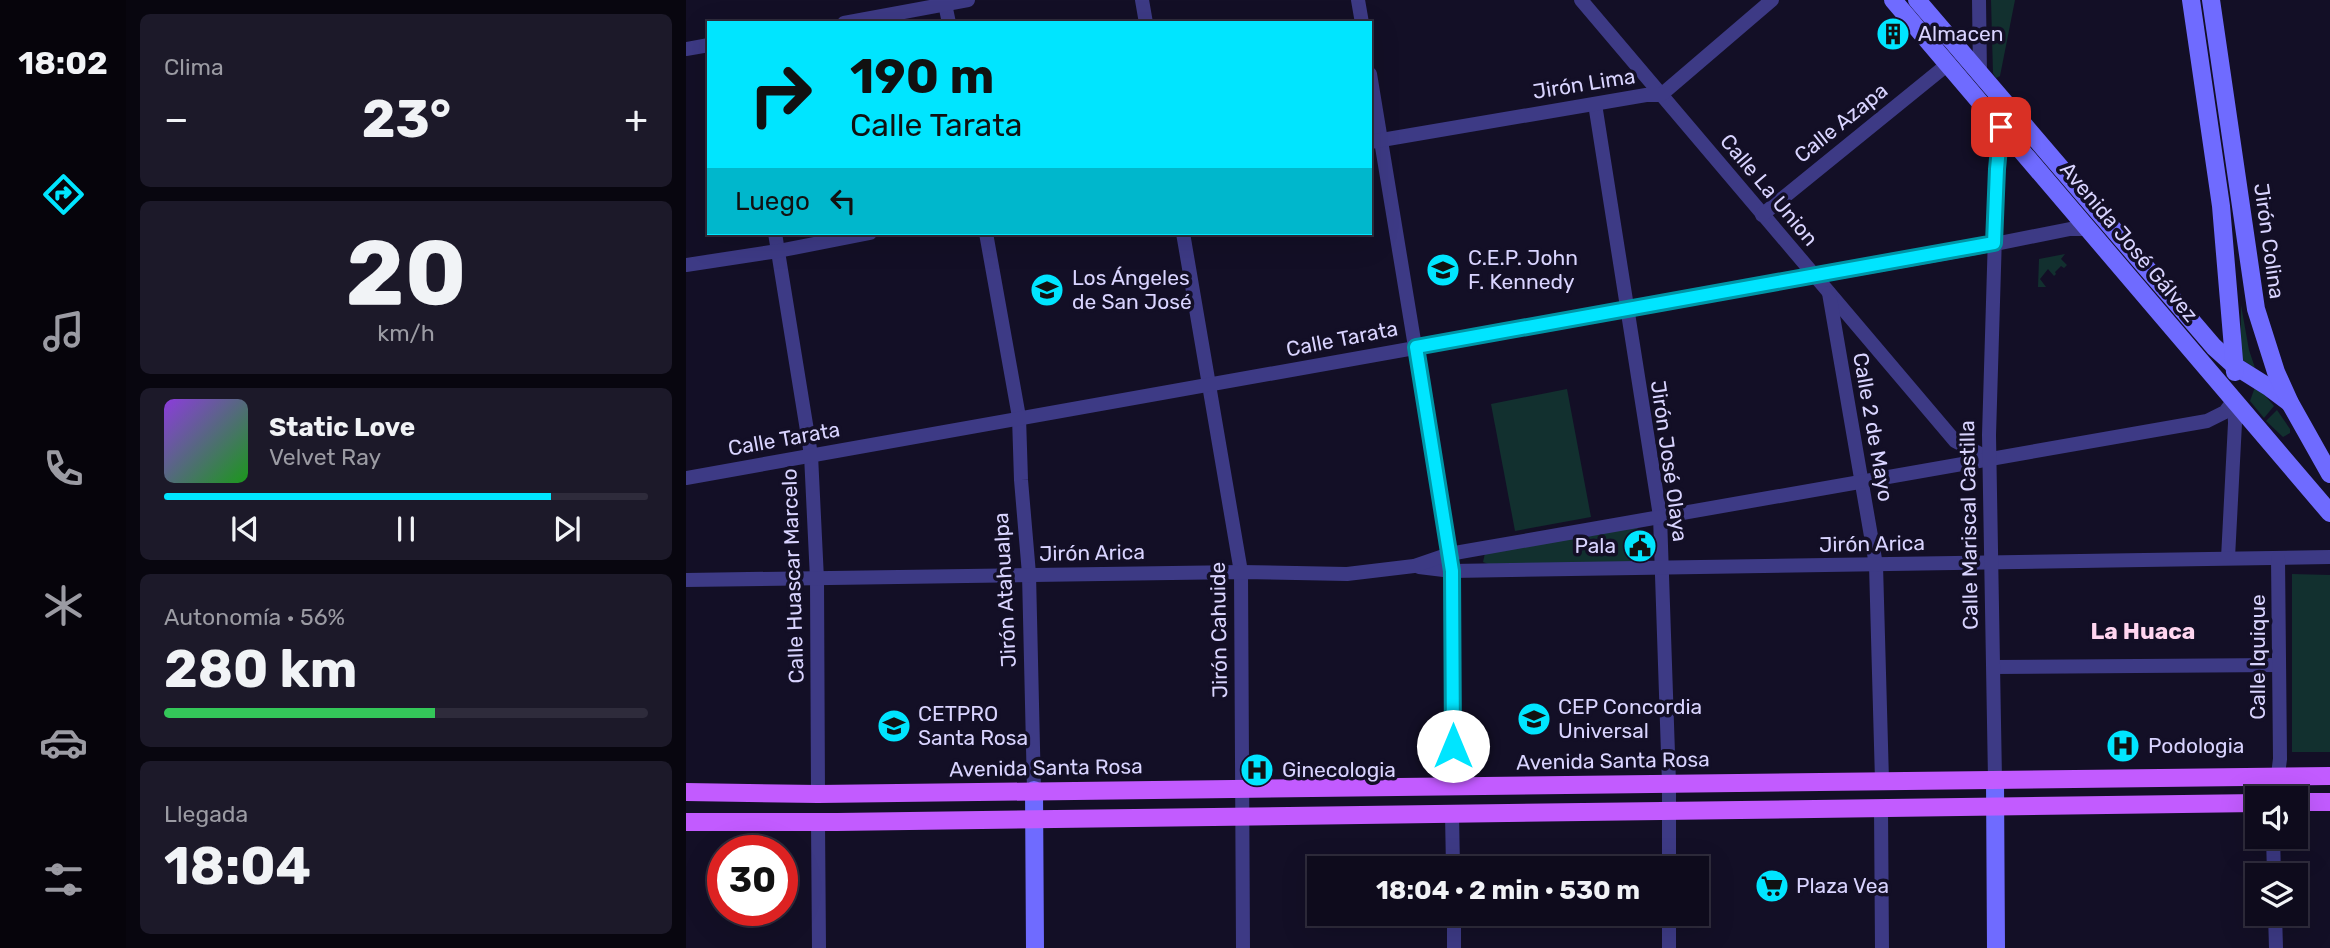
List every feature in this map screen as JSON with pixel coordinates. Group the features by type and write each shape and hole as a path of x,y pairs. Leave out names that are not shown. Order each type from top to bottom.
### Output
{"main road":[{"name":"Avenida José Gálvez","path":"1893,0 2330,513"},
{"name":"Avenida José Gálvez","path":"1917,0 2214,347 2235,366 2270,387 2294,410"},
{"name":"Jirón Colina","path":"2191,0 2221,206 2235,366 2234,400"},
{"name":"Jirón Colina","path":"2211,0 2256,309 2276,372 2330,474"},
{"path":"2088,229 2103,217"},
{"path":"2274,448 2286,450 2297,446 2300,440 2294,410"},
{"name":"Avenida Santa Rosa","path":"686,792 818,794 2330,776"},
{"name":"Calle Mariscal Castilla","path":"1995,780 1996,948"},
{"name":"Jirón Atahualpa","path":"1034,790 1035,948"},
{"path":"2308,803 2330,802"},
{"path":"686,822 2245,803"}],"street":[{"path":"854,21 968,0"},
{"path":"1142,0 1146,21"},
{"path":"1358,0 1362,21"},
{"name":"Jirón Lima","path":"1376,141 1646,95 1661,95 1772,0"},
{"path":"1979,0 1980,74"},
{"name":"Calle La Union","path":"1589,3 1661,95 1955,442 1989,459"},
{"path":"935,4 948,21"},
{"path":"686,49 707,45"},
{"name":"Calle Azapa","path":"1762,215 1948,64"},
{"path":"1372,96 1376,141 1416,347 1452,571 1453,786"},
{"name":"Calle Mariscal Castilla","path":"1995,780 1989,459 1997,169 2005,103"},
{"name":"Jirón José Olaya","path":"1595,104 1660,516 1669,856"},
{"name":"Calle Tarata","path":"686,478 1019,417 1210,386 2070,229 2088,229"},
{"name":"Calle Huascar Marcelo","path":"775,235 811,455 817,579 818,794"},
{"path":"686,265 860,235"},
{"name":"Jirón Atahualpa","path":"986,235 1019,417 1029,574 1034,790"},
{"name":"Jirón Cahuide","path":"1183,235 1241,572 1243,948"},
{"name":"Calle 2 de Mayo","path":"1829,291 1876,565 1881,781"},
{"path":"2228,558 2234,400"},
{"name":"Jirón Arica","path":"686,580 1029,574 1347,573 1414,566 1449,554 2207,421 2225,412 2234,400"},
{"name":"Jirón Arica","path":"1414,566 1452,571 2330,557"},
{"name":"Calle Iquique","path":"2276,786 2280,759 2278,558"},
{"path":"1994,667 2279,665"},
{"path":"1881,808 1882,948"},
{"path":"1452,814 1453,856"},
{"path":"818,822 819,948"},
{"path":"1454,926 1454,948"},
{"path":"1669,926 1669,948"},
{"path":"2275,926 2276,948"}],"green space":[{"path":"1991,0 2015,0 2000,76 1996,78 1993,73"},
{"path":"2065,254 2061,259 2067,265 2064,268 2061,266 2054,276 2048,269 2040,279 2046,287 2038,287 2039,259"},
{"path":"2241,305 2249,350 2255,368 2241,359"},
{"path":"2255,387 2274,406 2264,418 2250,401"},
{"path":"1567,389 1591,517 1515,531 1491,404"},
{"path":"2277,410 2290,429 2290,433 2283,437 2266,421"},
{"path":"1635,527 1644,532 1649,543 1645,556 1636,562 1483,562 1485,553"},
{"path":"2292,574 2330,575 2330,752 2292,752"}],"place":[{"name":"Almacen","path":"1893,34"},
{"name":"C.E.P. John F. Kennedy","path":"1443,270"},
{"name":"Los Ángeles de San José","path":"1047,290"},
{"name":"Pala","path":"1640,546"},
{"name":"CEP Concordia Universal","path":"1534,719"},
{"name":"CETPRO Santa Rosa","path":"894,726"},
{"name":"Podologia","path":"2123,746"},
{"name":"Ginecologia","path":"1257,770"},
{"name":"Plaza Vea","path":"1772,886"}],"district":[{"name":"La Huaca","path":"2143,631"}],"route":[{"path":"1453,746 1452,571 1416,347 1951,253 1994,243 2001,127"}]}
